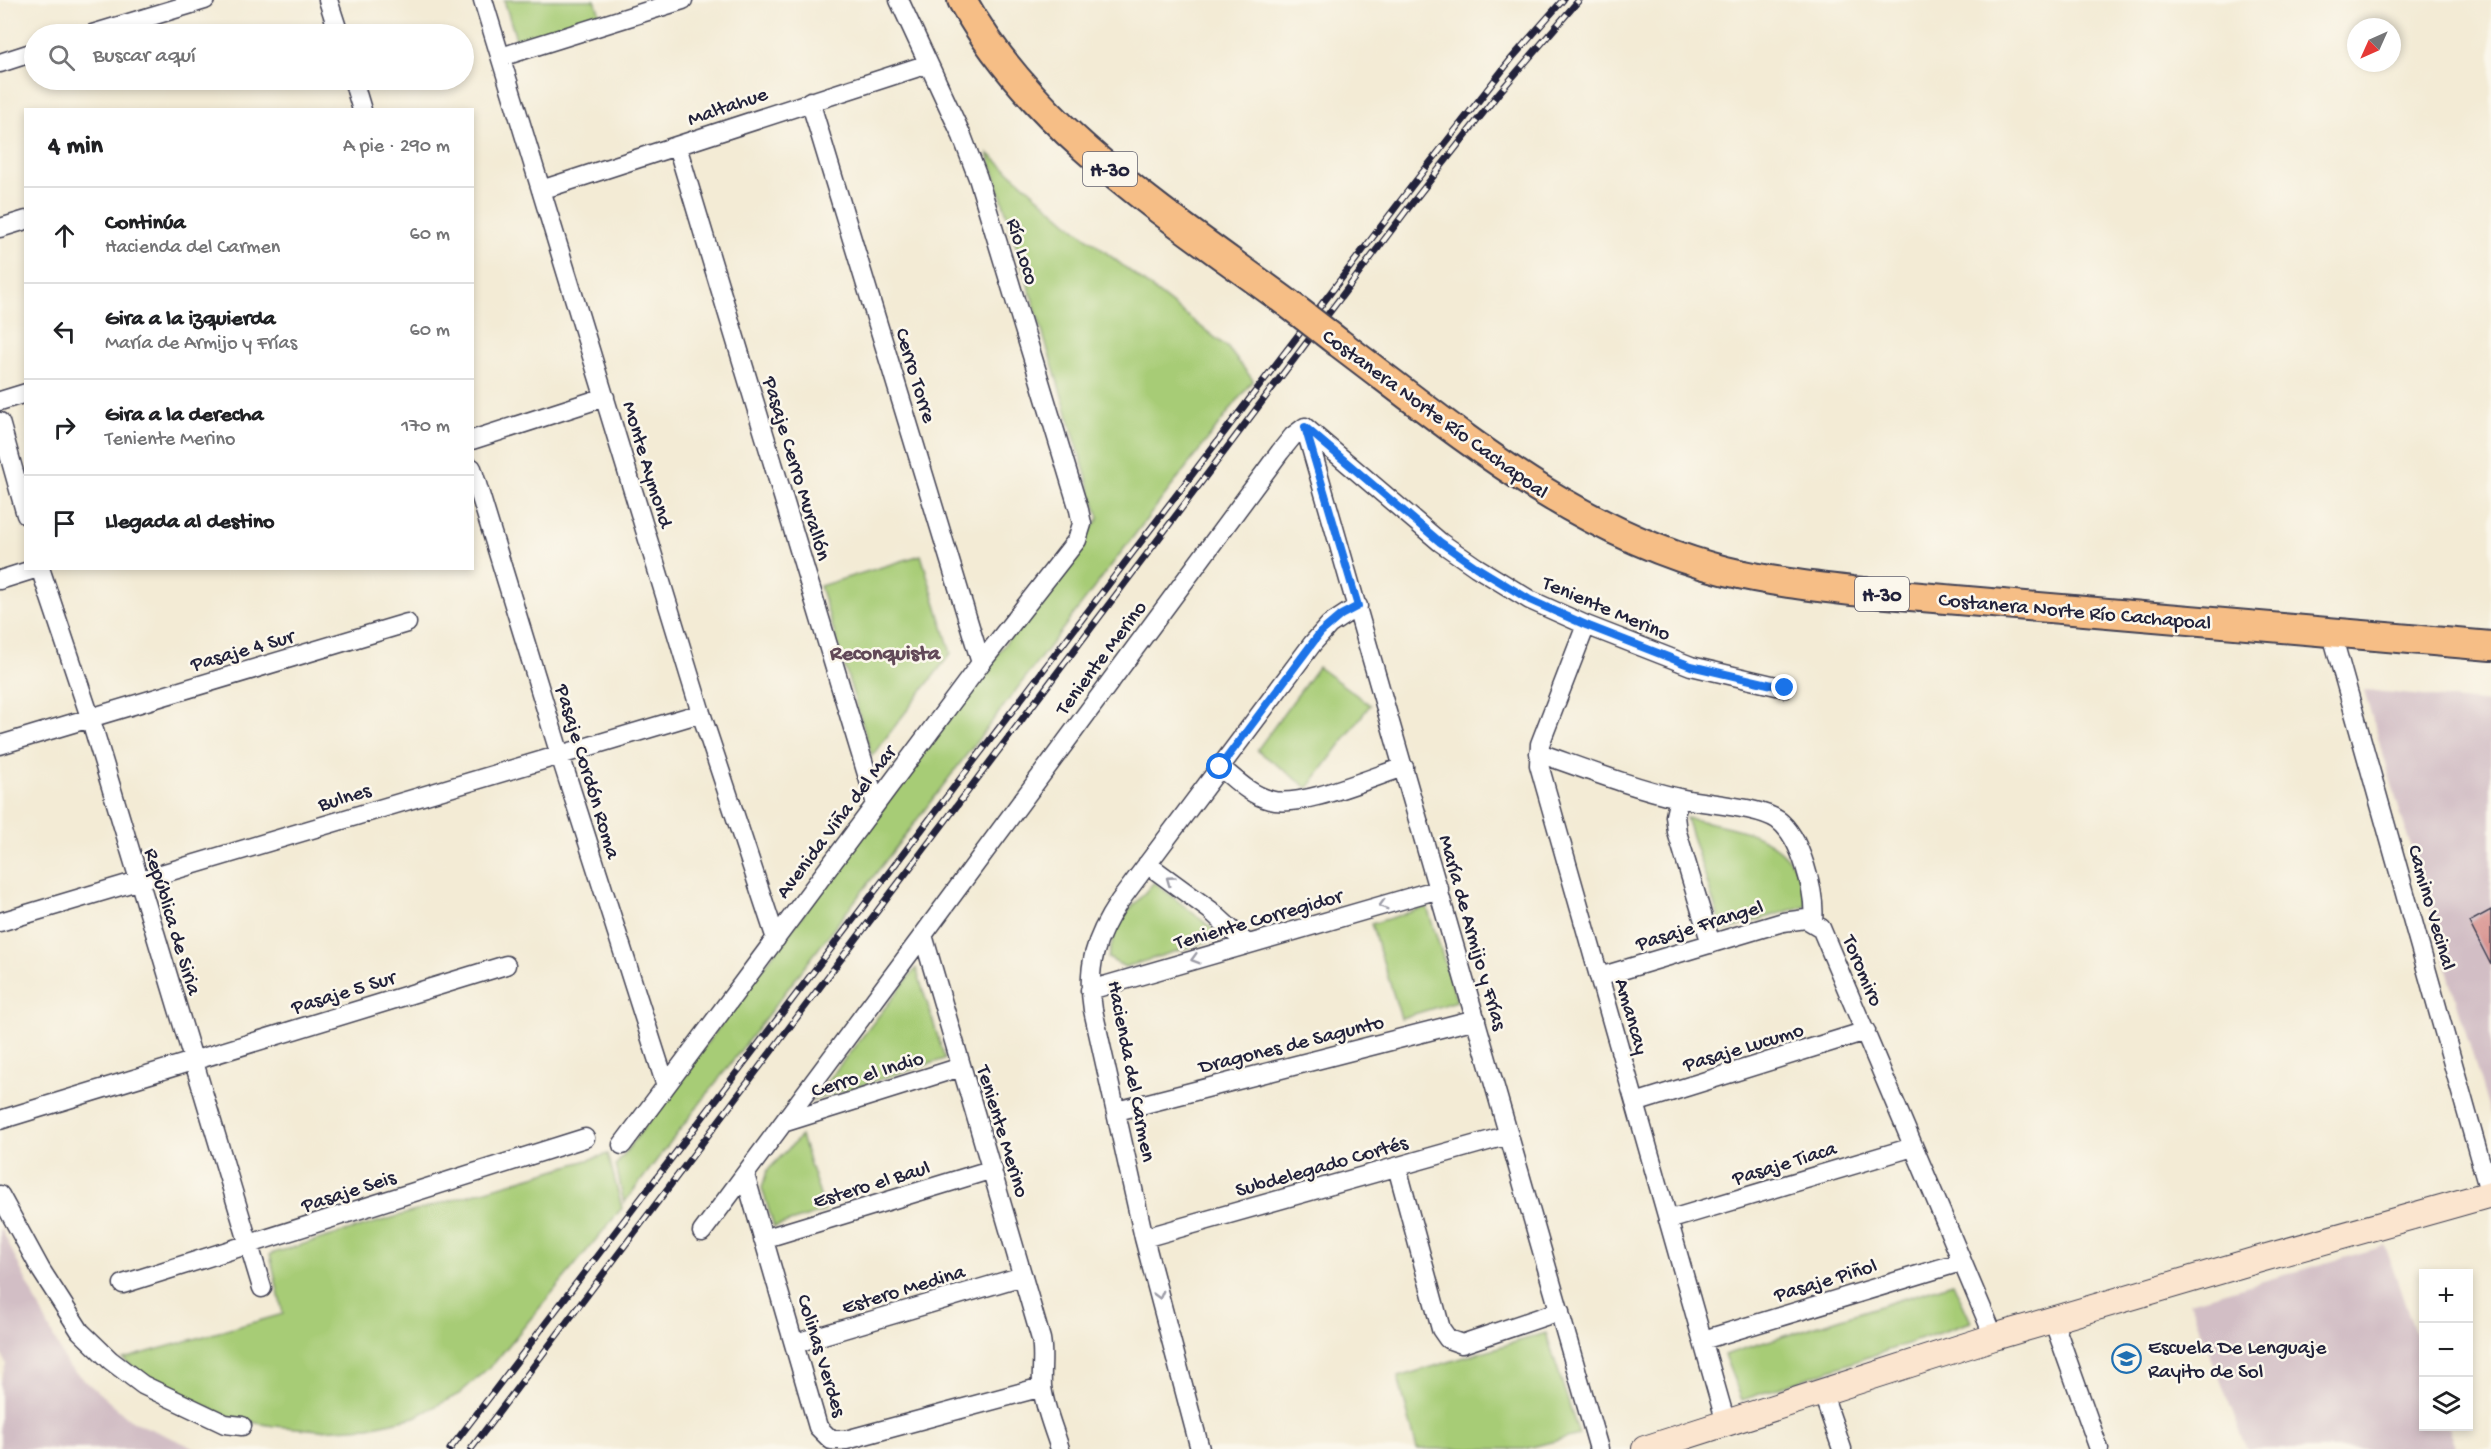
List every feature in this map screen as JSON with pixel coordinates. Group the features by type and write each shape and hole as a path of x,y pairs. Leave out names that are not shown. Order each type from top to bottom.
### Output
{"main road":[{"name":"Costanera Norte Río Cachapoal","path":"962,0 1006,66 1053,118 1120,178 1494,460 1552,498 1607,527 1649,545 1724,570 1762,579 1852,591 2491,646"},
{"path":"1645,1449 1994,1337 2491,1194"}],"street":[{"path":"125,24 205,0"},
{"path":"328,0 336,24"},
{"name":"Monte Aymond","path":"483,0 701,713 776,939"},
{"path":"501,57 683,0"},
{"name":"Río Loco","path":"899,0 958,128 978,178 1082,524"},
{"path":"0,63 24,55"},
{"name":"Maltahue","path":"541,190 928,63"},
{"path":"356,90 361,108"},
{"name":"Cerro Torre","path":"810,101 981,663"},
{"name":"Pasaje Cerro Murallón","path":"677,146 876,804"},
{"path":"0,228 24,221"},
{"path":"0,400 24,394"},
{"path":"474,439 605,397"},
{"path":"0,422 24,508"},
{"name":"María de Armijo y Frías","path":"1305,427 1599,1449"},
{"name":"Teniente Merino","path":"1060,1449 1042,1387 1044,1352 993,1169 923,935 1293,436 1305,427 1440,542 1530,600 1586,625 1691,666 1785,688"},
{"name":"Pasaje Cordón Roma","path":"474,475 560,755 666,1086"},
{"name":"Avenida Viña del Mar","path":"622,1145 981,663 1077,540 1082,524"},
{"path":"0,580 32,570"},
{"name":"República de Siria","path":"40,570 90,717 262,1288"},
{"name":"Hacienda del Carmen","path":"1200,1449 1144,1238 1090,990 1092,961 1100,934 1119,902 1320,633 1341,615 1358,606"},
{"name":"Pasaje 4 Sur","path":"0,745 407,623"},
{"name":"Amancay","path":"1586,625 1545,730 1539,753 1541,776 1726,1423"},
{"name":"Camino Vecinal","path":"2331,631 2491,1194"},
{"name":"Bulnes","path":"0,922 701,713"},
{"name":"Toromiro","path":"1539,753 1679,798 1760,813 1777,820 1792,834 1814,900 1813,921 1827,938 1994,1337"},
{"path":"1220,767 1249,792 1271,801 1297,802 1404,767"},
{"path":"1679,798 1675,816 1677,832 1711,944"},
{"path":"1147,864 1210,910 1247,944"},
{"name":"Teniente Corregidor","path":"1090,990 1439,889"},
{"name":"Pasaje Frangel","path":"1599,977 1783,922 1798,919 1813,921"},
{"path":"702,1232 923,935"},
{"name":"Pasaje 5 Sur","path":"0,1120 506,965"},
{"name":"Dragones de Sagunto","path":"1117,1111 1476,1019"},
{"name":"Pasaje Lucumo","path":"1635,1103 1866,1031"},
{"name":"Cerro el Indio","path":"786,1122 961,1067"},
{"name":"Subdelegado Cortés","path":"1144,1238 1509,1135"},
{"name":"Pasaje Seis","path":"123,1284 585,1138"},
{"name":"Pasaje Tiaca","path":"1668,1220 1913,1147"},
{"path":"1397,1167 1442,1329 1448,1339 1462,1344 1560,1311"},
{"name":"Estero el Baul","path":"763,1239 993,1169"},
{"name":"Colinas Verdes","path":"745,1175 796,1343 818,1427 831,1440 846,1440 1042,1387"},
{"path":"0,1195 41,1270 80,1331 110,1360 143,1384 162,1394 225,1424 242,1426"},
{"name":"Pasaje Piñol","path":"1703,1340 1961,1262"},
{"name":"Estero Medina","path":"796,1343 1023,1276"},
{"path":"2053,1320 2099,1449"},
{"path":"1822,1392 1842,1449"}],"shaded area":[{"path":"2364,690 2491,703 2491,1117"},
{"path":"0,1226 67,1365 130,1420 197,1449 0,1449 0,1381 6,1364 0,1348"},
{"path":"2385,1246 2419,1344 2419,1431 2449,1431 2456,1449 2247,1449 2190,1302"}],"green space":[{"path":"504,0 595,0 600,14 516,39"},
{"path":"988,153 1067,222 1227,347 1253,380 624,1203 616,1165 1099,518"},
{"path":"921,555 951,653 872,756 820,586"},
{"path":"1318,667 1370,705 1308,788 1257,750"},
{"path":"1686,818 1732,827 1762,838 1775,846 1798,874 1807,905 1723,931"},
{"path":"1154,882 1223,937 1125,967 1108,958 1117,924"},
{"path":"1427,907 1457,1001 1401,1018 1371,924"},
{"path":"916,968 945,1059 812,1101"},
{"path":"801,1136 825,1211 774,1227 762,1188 767,1171"},
{"path":"608,1154 622,1208 495,1362 459,1394 415,1417 369,1427 319,1430 233,1419 152,1382 123,1359 283,1314 270,1254"},
{"path":"1953,1283 1971,1322 1742,1400 1724,1355"},
{"path":"1546,1333 1579,1435 1524,1449 1417,1449 1398,1377"}],"building":[{"path":"2491,910 2491,965 2469,922"}],"railway":[{"path":"450,1449 1411,187 1512,58 1563,0"},
{"path":"471,1449 1406,211 1498,94 1579,0"}],"place":[{"name":"Escuela De Lenguaje Rayito de Sol","path":"2127,1358"}],"district":[{"name":"Reconquista","path":"885,651"}],"route":[{"path":"1220,767 1320,633 1341,615 1358,606 1305,427 1440,542 1530,600 1586,625 1691,666 1785,688"}]}
